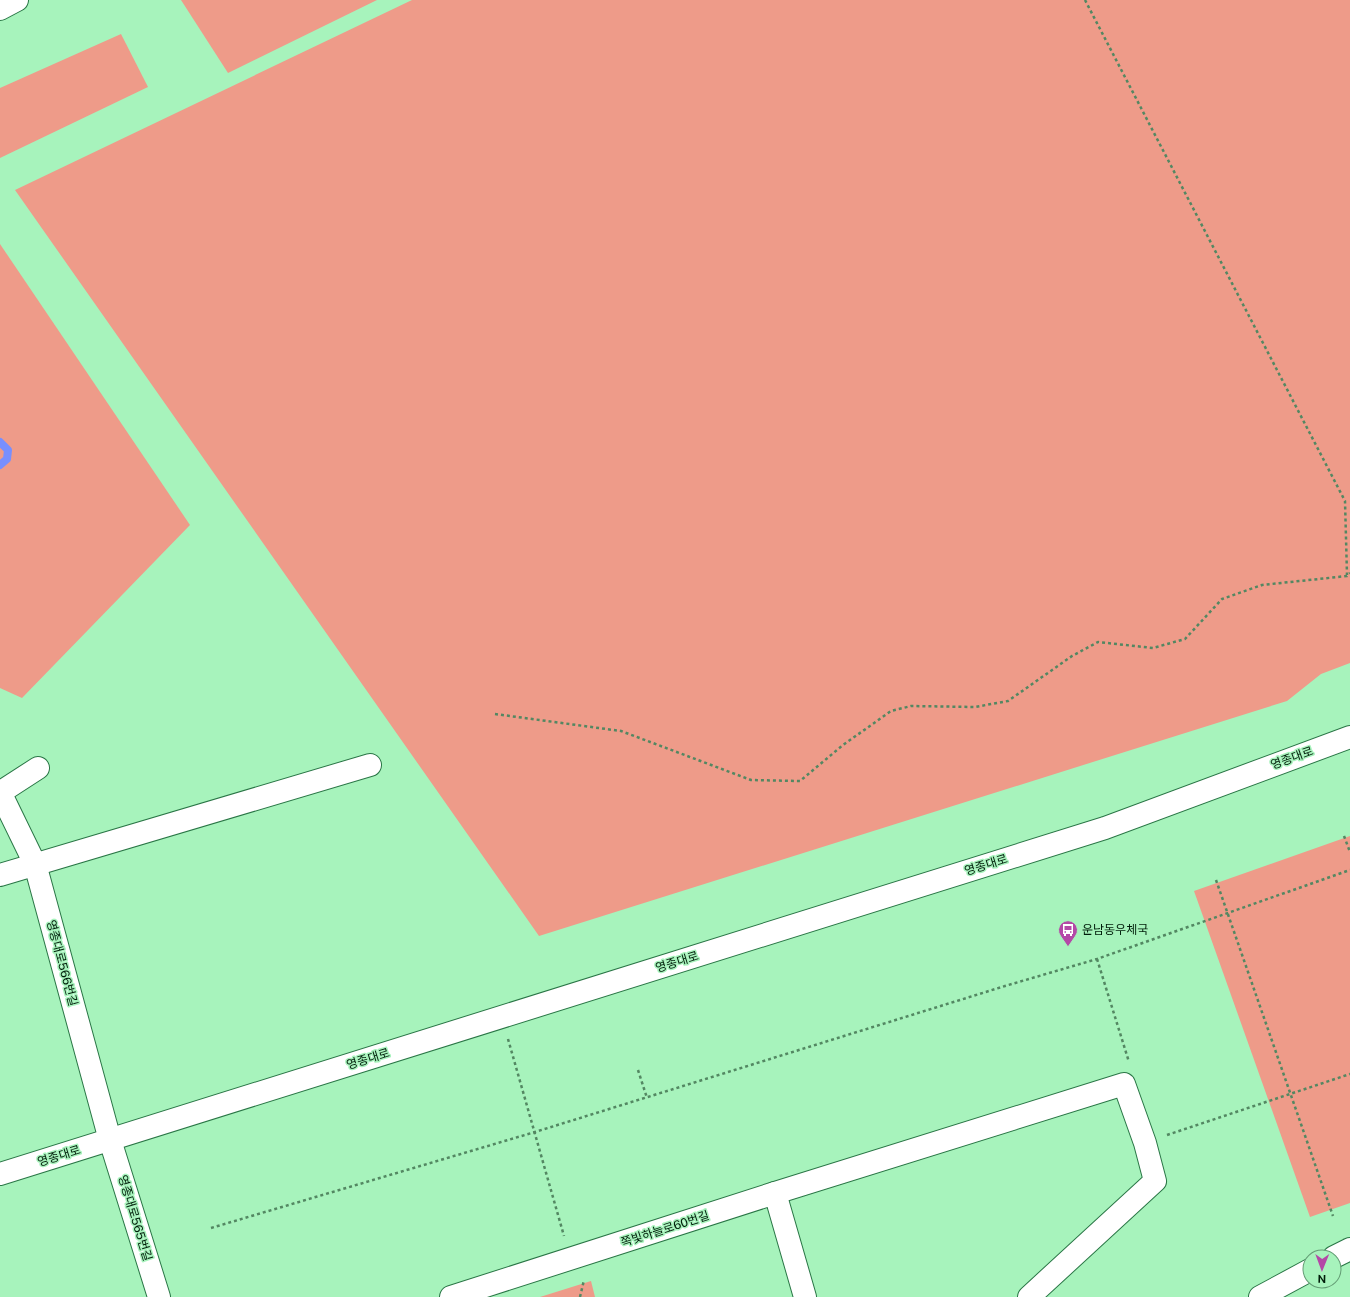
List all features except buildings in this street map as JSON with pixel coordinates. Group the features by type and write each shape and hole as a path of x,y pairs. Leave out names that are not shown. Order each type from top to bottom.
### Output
{"street":[{"path":"0,9 17,0"},
{"name":"영종대로","path":"0,1174 1105,828 1350,737"},
{"path":"0,876 35,864 370,765"},
{"path":"0,792 38,768"},
{"name":"영종대로566번길","path":"0,792 35,864 110,1140"},
{"path":"1029,1297 1155,1181 1145,1142 1124,1084"},
{"name":"쪽빛하늘로60번길","path":"451,1297 775,1193 1124,1084"},
{"name":"영종대로565번길","path":"110,1140 159,1297"},
{"path":"775,1193 805,1297"},
{"path":"1260,1297 1302,1274"}],"path":[{"path":"1085,0 1346,501 1346,576"},
{"path":"495,714 621,731 752,780 800,781 843,745 891,711 911,706 976,707 1008,701 1072,656 1098,642 1153,648 1185,639 1222,599 1262,585 1346,576 1350,573"},
{"path":"1344,836 1350,852"},
{"path":"211,1228 535,1132 1005,986 1097,959 1350,870"},
{"path":"1216,880 1333,1216"},
{"path":"1097,959 1130,1065 1124,1084"},
{"path":"501,1017 566,1243"},
{"path":"638,1070 646,1098"},
{"path":"1145,1142 1350,1074"},
{"path":"580,1297 586,1275"}],"shaded area":[{"path":"181,0 377,0 228,73"},
{"path":"412,0 1350,0 1350,663 1321,674 1287,701 539,936 15,190"},
{"path":"121,34 148,87 0,158 0,88"},
{"path":"0,244 190,525 22,698 0,688"},
{"path":"1350,836 1350,1203 1310,1217 1194,891"},
{"path":"591,1281 595,1297 540,1297"}],"waterway":[{"path":"0,442 8,450 7,459 0,465"}],"place":[{"name":"운남동우체국","path":"1068,947"}]}
